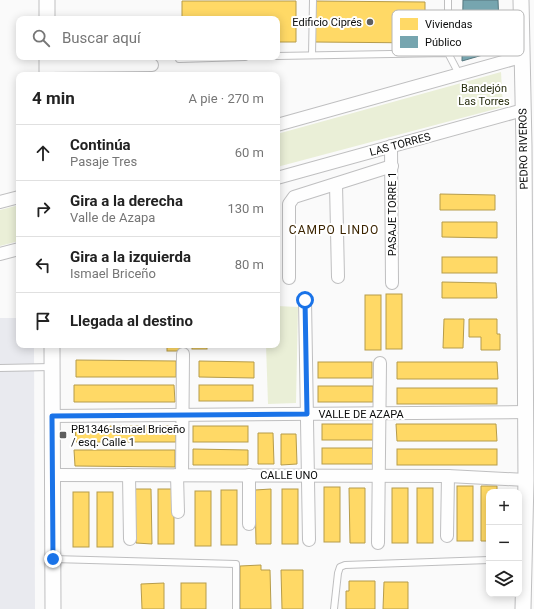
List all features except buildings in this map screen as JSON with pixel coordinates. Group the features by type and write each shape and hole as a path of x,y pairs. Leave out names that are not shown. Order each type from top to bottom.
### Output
{"street":[{"path":"47,0 47,16"},
{"path":"280,124 521,57"},
{"name":"PEDRO RIVEROS","path":"521,57 530,374 526,412 526,480 522,559"},
{"path":"47,66 152,65"},
{"name":"LAS TORRES","path":"280,177 523,110"},
{"name":"PASAJE TORRE 1","path":"391,146 392,283"},
{"path":"289,278 289,204 294,197 392,166"},
{"path":"336,184 338,277"},
{"path":"0,202 16,198"},
{"path":"0,254 16,250"},
{"path":"305,300 309,540"},
{"path":"52,348 53,609"},
{"path":"178,512 183,354"},
{"path":"378,543 380,363"},
{"name":"VALLE DE AZAPA","path":"52,416 526,412"},
{"name":"CALLE UNO","path":"53,475 448,476 526,480"},
{"path":"129,475 130,539"},
{"path":"249,475 249,524"},
{"path":"447,536 448,476"},
{"name":"PEDRO RIVEROS","path":"522,561 522,609"}],"lane":[{"path":"312,55 313,0"},
{"path":"280,56 392,54"},
{"path":"450,56 459,74"},
{"path":"0,368 52,367"},
{"path":"53,559 236,564 236,608"},
{"path":"334,609 338,573 340,567 345,564 486,560"}],"shaded area":[{"path":"0,318 16,318 16,348 34,348 35,609 0,609"}],"green space":[{"name":"Bandejón Las Torres","path":"501,72 503,107 280,166 280,133"},
{"path":"16,206 16,242 0,246 0,210"},
{"path":"280,306 298,307 296,403 268,404 266,348 280,348"}],"place":[{"name":"Edificio Ciprés","path":"370,22"},
{"name":"PB1346-Ismael Briceño / esq. Calle 1","path":"63,435"}],"district":[{"name":"CAMPO LINDO","path":"334,230"}],"route":[{"path":"53,559 52,416 307,414 305,300"}]}
